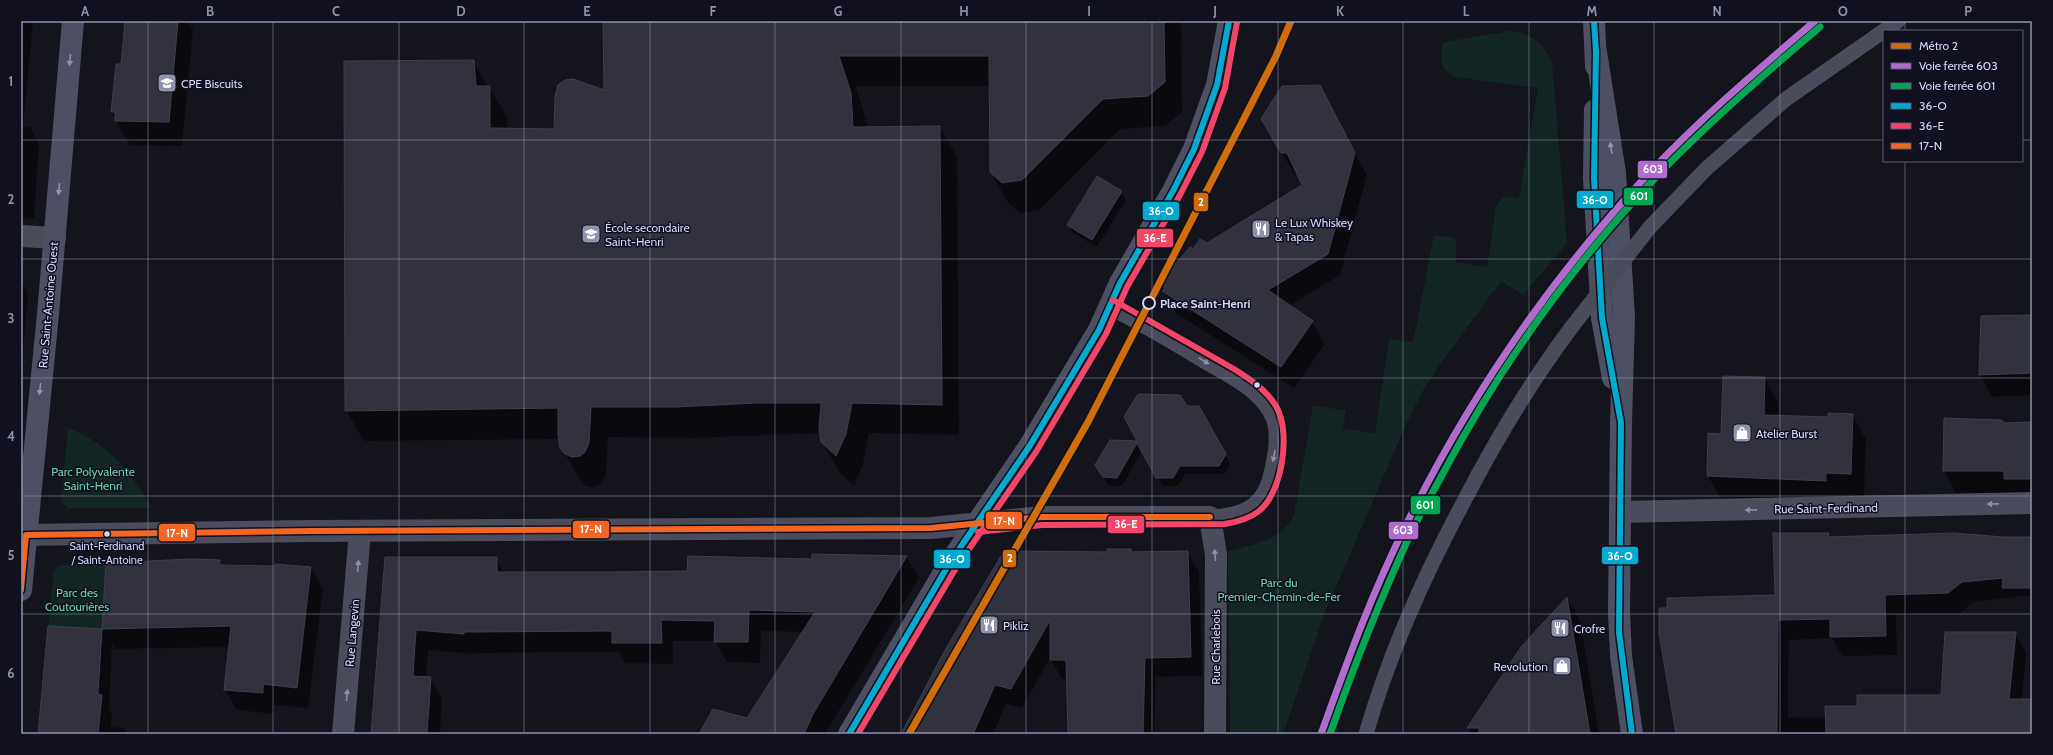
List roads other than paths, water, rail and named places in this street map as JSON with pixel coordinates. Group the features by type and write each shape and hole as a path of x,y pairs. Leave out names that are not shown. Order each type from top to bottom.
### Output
{"main road":[{"name":"Rue Saint-Antoine Ouest","path":"21,590 24,535 55,238 73,21"},
{"path":"849,734 949,564 1029,447 1094,339 1120,283 1173,191 1194,149 1217,86 1229,21"},
{"path":"1594,21 1596,52 1616,185 1624,317 1620,423 1620,640 1632,734"}],"street":[{"path":"21,236 55,238"},
{"name":"Rue Saint-Ferdinand","path":"1620,512 2032,503"},
{"path":"24,535 360,531 931,528 1042,517 1210,517"},
{"name":"Rue Charlebois","path":"1210,517 1216,555 1215,734"},
{"name":"Rue Langevin","path":"343,734 360,531"}],"lane":[{"path":"1885,30 1898,21"},
{"path":"1366,734 1386,673 1413,604 1444,538 1505,424 1545,362 1650,226 1707,168 1780,104 1883,32"},
{"path":"1109,307 1140,322 1242,384 1260,399 1273,418 1276,429 1276,443 1269,479 1263,496 1250,509 1243,512 1234,515 1210,517"}],"metro line":[{"name":"2","path":"909,734 1088,422 1276,56 1291,21"}],"rail line":[{"name":"603","path":"1321,734 1370,605 1404,529 1456,433 1514,340 1580,253 1652,170 1711,112 1815,21"},
{"name":"601","path":"1330,734 1348,683 1388,584 1421,513 1463,436 1487,396 1539,318 1596,244 1658,175 1737,99 1820,27"}],"place":[{"name":"CPE Biscuits","path":"167,83"},
{"name":"Le Lux Whiskey & Tapas","path":"1261,229"},
{"name":"École secondaire Saint-Henri","path":"591,234"},
{"name":"Place Saint-Henri","path":"1149,303"},
{"name":"Atelier Burst","path":"1742,433"},
{"name":"Saint-Ferdinand / Saint-Antoine","path":"107,534"},
{"name":"Piklìz","path":"989,625"},
{"name":"Crofre","path":"1560,628"},
{"name":"Revolution","path":"1562,666"}],"park label":[{"name":"Parc Polyvalente Saint-Henri","path":"93,478"},
{"name":"Parc du Premier-Chemin-de-Fer","path":"1279,589"},
{"name":"Parc des Coutourières","path":"77,599"}]}
